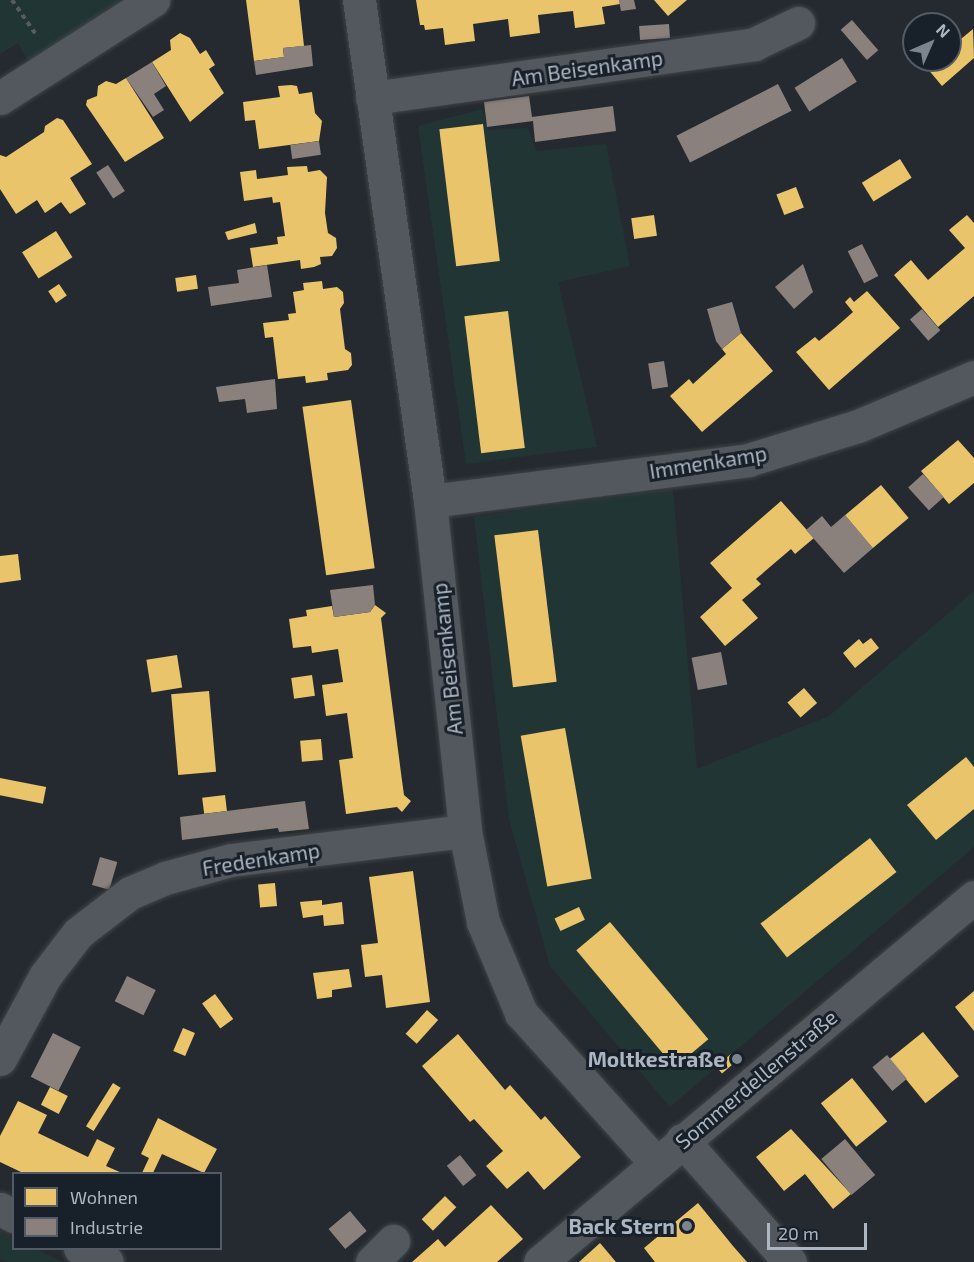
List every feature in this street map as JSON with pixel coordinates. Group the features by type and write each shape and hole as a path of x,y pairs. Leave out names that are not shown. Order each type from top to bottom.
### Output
{"street":[{"path":"0,98 153,0"},
{"name":"Am Beisenkamp","path":"359,0 430,501 465,831 483,922 521,1013 656,1163"},
{"name":"Am Beisenkamp","path":"372,98 754,44 798,23"},
{"name":"Immenkamp","path":"430,501 748,460 858,426 974,377"},
{"name":"Fredenkamp","path":"0,1059 45,976 78,933 130,892 165,878 231,860 465,831"},
{"name":"Sommerdellenstraße","path":"540,1262 682,1140 974,897"},
{"path":"682,1140 790,1262"},
{"path":"84,1250 107,1262"}],"path":[{"path":"12,0 56,63"}],"green space":[{"path":"0,0 126,0 29,63 18,43 0,54"},
{"path":"482,109 489,130 528,128 536,151 606,144 630,266 558,282 597,447 466,464 418,126"},
{"path":"673,489 697,769 829,716 974,591 974,847 670,1107 550,966 509,819 474,517"},
{"path":"0,1231 12,1237 12,1250 38,1250 64,1262 6,1262 0,1259"}],"building: Wohnen":[{"path":"246,0 299,0 304,46 283,48 284,57 254,61"},
{"path":"416,0 619,0 620,4 602,7 605,24 575,28 573,11 538,15 540,33 510,37 508,19 473,24 475,41 445,45 443,28 425,30 424,25 420,25"},
{"path":"654,0 687,0 668,16"},
{"path":"973,29 974,58 962,68 962,38"},
{"path":"180,33 190,38 200,54 206,50 215,65 209,69 224,93 190,122 152,62 171,50 170,40"},
{"path":"930,72 958,72 942,86"},
{"path":"126,78 164,138 125,162 86,105 87,100 97,96 98,86 106,81 116,84"},
{"path":"278,86 297,86 299,94 312,92 315,113 322,121 319,141 259,149 255,120 245,121 243,102 280,97"},
{"path":"57,118 63,120 92,164 70,178 86,204 70,214 61,202 45,213 37,200 16,214 0,189 0,155 6,157 44,132 45,126"},
{"path":"483,124 500,261 456,266 439,129"},
{"path":"900,159 912,178 873,202 862,183"},
{"path":"307,166 308,172 320,170 327,177 325,213 328,233 336,238 337,248 332,256 320,257 321,264 314,267 301,269 300,260 253,267 250,248 278,244 277,237 285,236 280,202 273,203 272,197 244,201 240,172 256,170 257,179 288,175 287,167"},
{"path":"796,187 804,208 784,215 776,195"},
{"path":"654,215 657,236 634,239 631,218"},
{"path":"967,215 974,223 974,296 938,327 894,275 911,260 928,280 965,248 949,230"},
{"path":"255,223 257,233 228,240 225,232"},
{"path":"56,231 72,257 39,278 22,252"},
{"path":"196,275 198,289 177,292 175,278"},
{"path":"322,281 323,289 337,287 343,292 344,303 340,309 345,349 351,353 352,365 348,370 327,373 328,380 306,383 305,376 278,379 273,337 265,338 263,323 289,320 288,314 296,313 293,292 304,290 303,283"},
{"path":"59,284 67,296 56,303 48,291"},
{"path":"867,291 900,328 829,390 796,352 815,337 819,341 836,327 853,312 845,302 850,297 854,302"},
{"path":"508,311 525,448 481,453 464,316"},
{"path":"741,333 773,371 702,432 670,396 689,379 693,384 726,354 722,349"},
{"path":"351,400 375,568 326,575 302,407"},
{"path":"958,440 974,458 974,483 949,504 921,471"},
{"path":"881,485 909,518 873,548 845,515"},
{"path":"781,501 814,538 795,554 791,549 756,579 761,584 742,600 758,618 725,646 700,617 732,588 710,563"},
{"path":"538,530 557,682 513,687 494,535"},
{"path":"18,554 21,580 0,583 0,556"},
{"path":"375,605 386,613 381,618 401,773 404,795 411,801 402,812 397,807 346,814 339,760 353,758 347,713 326,716 322,685 343,682 338,649 312,653 311,646 293,648 289,619 307,616 306,610 332,606 334,617 370,612"},
{"path":"871,638 879,648 855,668 843,653 859,639 863,644"},
{"path":"177,655 182,688 152,692 146,660"},
{"path":"312,675 315,696 294,699 291,678"},
{"path":"804,688 817,703 801,718 787,702"},
{"path":"209,691 216,772 178,775 171,694"},
{"path":"565,728 592,879 547,886 521,736"},
{"path":"321,739 323,760 302,762 300,741"},
{"path":"966,757 974,767 974,809 936,840 907,805"},
{"path":"0,778 46,787 43,804 0,795"},
{"path":"225,795 227,811 204,814 202,798"},
{"path":"870,838 896,872 787,957 760,924"},
{"path":"413,871 430,1002 386,1008 382,975 365,977 361,945 378,943 369,877"},
{"path":"275,883 277,906 260,907 258,884"},
{"path":"322,900 322,905 342,902 344,924 324,926 323,915 303,918 300,902"},
{"path":"579,907 585,920 560,931 555,918"},
{"path":"610,922 708,1039 675,1067 576,950"},
{"path":"349,969 352,987 332,990 332,997 317,999 313,973"},
{"path":"974,991 974,1031 955,1007"},
{"path":"215,994 233,1019 220,1028 202,1003"},
{"path":"427,1010 438,1020 417,1044 406,1034"},
{"path":"183,1028 195,1033 185,1056 173,1051"},
{"path":"923,1032 959,1076 925,1103 890,1059"},
{"path":"458,1034 505,1090 510,1085 541,1120 545,1116 581,1157 544,1190 528,1171 507,1189 486,1166 503,1151 474,1119 470,1122 422,1066"},
{"path":"732,1053 738,1060 722,1074 716,1067"},
{"path":"852,1078 887,1122 856,1147 821,1103"},
{"path":"113,1083 121,1088 94,1131 86,1126"},
{"path":"50,1087 68,1096 59,1114 41,1105"},
{"path":"18,1101 47,1115 38,1133 88,1157 97,1139 115,1148 106,1166 120,1172 21,1172 0,1162 0,1136"},
{"path":"158,1118 217,1149 205,1172 162,1154 153,1172 142,1172 149,1158 141,1154"},
{"path":"791,1129 851,1194 833,1209 805,1174 784,1191 756,1157"},
{"path":"445,1196 456,1207 433,1231 422,1219"},
{"path":"698,1203 747,1262 655,1262 644,1248"},
{"path":"491,1205 523,1239 497,1262 412,1262 438,1239 445,1247"},
{"path":"600,1243 616,1262 579,1262"}],"building: Industrie":[{"path":"619,0 634,0 636,9 621,11"},
{"path":"852,20 878,50 867,60 841,30"},
{"path":"669,24 670,38 640,40 639,26"},
{"path":"311,45 313,66 256,75 254,61 284,57 283,48"},
{"path":"842,58 857,82 809,111 795,88"},
{"path":"152,62 166,86 154,94 164,110 153,117 126,78"},
{"path":"778,84 792,111 690,162 676,136"},
{"path":"529,96 532,117 613,106 616,131 535,142 533,121 487,127 484,102"},
{"path":"319,141 321,155 292,159 290,145"},
{"path":"108,165 125,191 113,199 96,173"},
{"path":"862,244 878,276 864,283 848,251"},
{"path":"803,264 813,292 794,309 775,287"},
{"path":"267,265 272,297 211,306 208,287 239,283 237,270"},
{"path":"732,302 741,333 722,349 716,341 707,309"},
{"path":"922,309 940,330 928,341 910,319"},
{"path":"664,361 668,387 652,389 648,364"},
{"path":"275,379 277,409 247,413 245,399 219,402 216,387"},
{"path":"923,474 944,497 929,510 908,487"},
{"path":"845,515 873,548 844,573 806,530 822,516 831,527"},
{"path":"373,585 375,605 370,612 334,617 330,590"},
{"path":"721,652 727,684 698,690 692,658"},
{"path":"305,801 309,829 279,832 278,828 182,840 180,817"},
{"path":"100,857 117,862 109,890 92,885"},
{"path":"127,976 156,990 143,1015 115,1001"},
{"path":"53,1033 81,1047 58,1091 31,1077"},
{"path":"887,1055 907,1079 892,1091 872,1067"},
{"path":"845,1139 875,1175 851,1195 821,1159"},
{"path":"460,1155 476,1175 463,1186 447,1166"},
{"path":"350,1211 367,1231 345,1249 329,1229"}],"place":[{"name":"Moltkestraße","path":"737,1059"},
{"name":"Back Stern","path":"687,1226"}]}
